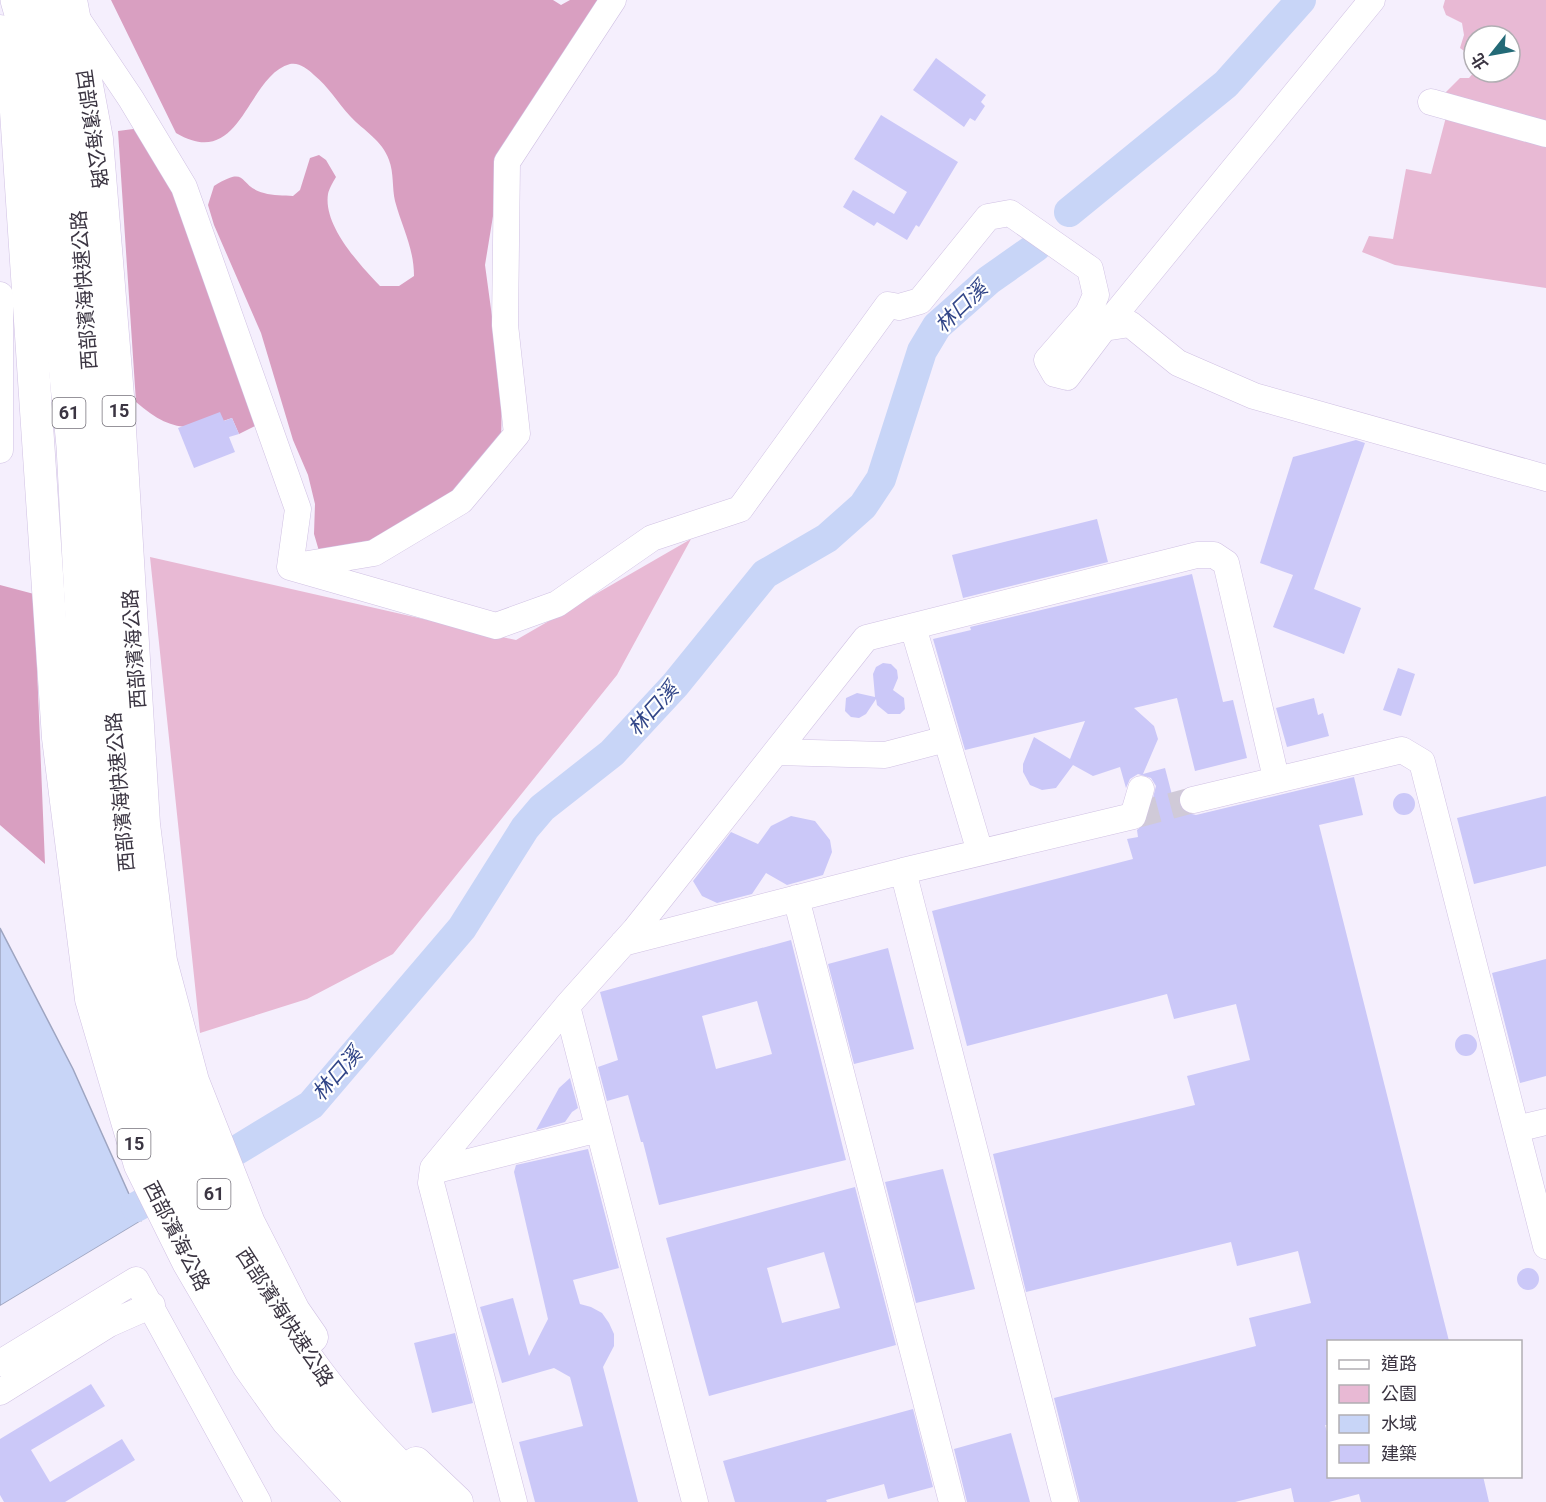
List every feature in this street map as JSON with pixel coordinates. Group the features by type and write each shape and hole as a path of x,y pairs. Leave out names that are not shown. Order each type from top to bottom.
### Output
{"highway":[{"name":"西部濱海快速公路","path":"17,0 34,59 70,422 106,829 166,1078 197,1157 237,1242 285,1326 339,1402 398,1467 434,1502"},
{"name":"西部濱海快速公路","path":"43,0 57,56 80,223 114,974 145,1088 175,1169 215,1257 269,1342 329,1426 397,1502"}],"main road":[{"name":"西部濱海公路","path":"72,6 97,140 120,419 144,824 161,961 193,1081 249,1223 294,1311 351,1394 457,1502"},
{"name":"西部濱海公路","path":"0,31 14,82 58,738 91,999 140,1165 188,1262 248,1365 287,1420 363,1502"}],"street":[{"path":"290,567 374,553 462,501 516,434 505,325 507,162 613,0"},
{"path":"290,567 496,626 557,604 652,538 740,509 888,305 899,307 920,301 988,217 1010,213 1090,269 1096,294 1088,313 1047,360 1055,374 1067,376 1372,0"},
{"path":"72,6 184,187 298,509 290,567"},
{"path":"1431,102 1546,134"},
{"path":"0,295 0,450"},
{"path":"1104,328 1130,324 1178,363 1254,396 1546,478"},
{"path":"514,1502 431,1183 433,1171 567,1006 623,943 866,638 1197,555 1214,555 1226,563 1276,778"},
{"path":"913,627 980,852"},
{"path":"776,752 885,755 946,739"},
{"path":"1193,800 1276,778 1402,750 1422,762 1546,1246"},
{"path":"623,943 903,871 1133,816 1141,789"},
{"path":"903,871 1065,1502"},
{"path":"796,898 952,1502"},
{"path":"567,1006 695,1502"},
{"path":"1516,1129 1546,1122"},
{"path":"433,1171 599,1129"},
{"path":"0,1363 136,1280 152,1305 258,1502"},
{"path":"0,1392 109,1324 152,1305"}],"green space":[{"path":"1445,0 1546,0 1546,126 1443,95 1460,78 1462,78 1462,84 1522,84 1522,24 1462,24 1446,15 1443,7"},
{"path":"1446,117 1546,140 1546,288 1395,265 1362,252 1369,236 1393,239 1406,169 1431,174"},
{"path":"691,539 617,675 393,954 307,999 200,1033 150,557 516,640"}],"shaded area":[{"path":"111,0 553,0 561,5 570,0 611,0 502,161 485,265 502,390 501,445 487,468 386,545 319,551 314,534 315,504 308,475 293,440 261,333 214,225 208,205 214,186 233,177 242,179 264,193 293,196 300,190 310,158 319,155 326,160 336,177 329,192 328,206 337,232 353,256 380,286 399,286 414,276 410,247 395,201 392,170 386,153 377,141 350,116 319,79 309,70 297,64 290,64 275,72 263,85 241,118 229,131 215,140 198,142 176,133"},
{"path":"141,128 151,134 257,425 239,434 232,418 204,426 181,427 159,419 136,402 118,131"},
{"path":"0,585 34,594 45,864 0,825"}],"water":[{"path":"0,928 73,1069 141,1221 0,1306"}],"pier":[{"path":"141,1221 143,1224 0,1309 0,1306"}],"building":[{"path":"936,58 986,95 981,102 985,106 975,121 970,118 964,127 913,90"},
{"path":"881,115 958,162 919,227 916,225 907,240 877,222 874,226 843,207 853,190 894,214 907,192 854,159"},
{"path":"220,412 224,421 232,418 239,434 229,437 235,452 194,468 178,428"},
{"path":"1356,440 1365,443 1314,589 1361,608 1344,654 1273,627 1293,575 1260,563 1293,457"},
{"path":"1097,519 1108,562 963,598 952,555"},
{"path":"1192,574 1223,702 1233,700 1247,758 1195,771 1177,698 1134,708 1154,726 1158,739 1143,774 1165,768 1177,814 1184,812 1196,815 1354,777 1363,815 1319,825 1449,1340 1327,1340 1327,1425 1325,1425 1327,1478 1483,1478 1489,1502 1361,1502 1359,1494 1329,1502 1294,1502 1291,1488 1235,1502 1080,1502 1054,1398 1256,1346 1249,1318 1311,1303 1298,1251 1237,1266 1231,1242 1026,1292 993,1154 1195,1105 1187,1076 1250,1060 1236,1004 1174,1019 1167,994 967,1046 932,911 1133,859 1127,839 1138,837 1137,830 1147,821 1156,786 1151,778 1138,774 1130,779 1126,788 1120,767 1093,776 1073,765 1056,788 1042,790 1030,785 1023,772 1023,764 1034,737 1070,759 1085,721 965,750 933,639 971,630 970,627"},
{"path":"883,663 891,664 897,670 898,678 893,690 904,698 905,709 900,714 888,714 877,705 876,699 866,714 859,718 851,717 845,711 846,698 857,693 875,697 873,674 876,667"},
{"path":"1398,668 1415,674 1401,716 1383,710"},
{"path":"1314,698 1318,715 1323,713 1329,736 1287,747 1276,708"},
{"path":"1404,793 1412,796 1415,804 1412,812 1404,815 1396,812 1393,804 1396,796"},
{"path":"1546,796 1546,866 1474,884 1457,818"},
{"path":"791,816 815,821 830,840 832,852 823,875 787,885 766,873 752,894 717,903 702,896 693,881 731,832 758,844 771,826"},
{"path":"791,940 846,1160 659,1205 628,1095 607,1101 598,1067 618,1060 600,992","holes":["757,1001 772,1054 716,1069 702,1016"]},
{"path":"888,948 914,1049 854,1064 828,964"},
{"path":"1546,959 1546,1076 1520,1083 1492,973"},
{"path":"1466,1034 1474,1037 1477,1045 1474,1053 1466,1056 1458,1053 1455,1045 1458,1037"},
{"path":"570,1078 578,1108 565,1122 536,1130 559,1088"},
{"path":"588,1149 619,1268 573,1280 580,1304 602,1313 614,1334 614,1346 603,1367 638,1502 535,1502 519,1442 583,1426 570,1377 554,1368 502,1383 480,1307 513,1298 529,1356 548,1319 514,1172 516,1165"},
{"path":"943,1169 975,1289 916,1303 885,1182"},
{"path":"855,1187 896,1345 709,1396 666,1238","holes":["824,1252 840,1308 782,1323 767,1268"]},
{"path":"1528,1268 1536,1271 1539,1279 1536,1287 1528,1290 1520,1287 1517,1279 1520,1271"},
{"path":"455,1333 473,1403 432,1413 414,1343"},
{"path":"91,1384 105,1406 31,1450 50,1482 122,1439 135,1460 65,1502 4,1502 0,1495 0,1439"},
{"path":"913,1409 933,1487 888,1499 884,1484 826,1500 827,1502 735,1502 723,1461"},
{"path":"1011,1433 1030,1502 967,1502 954,1449"}],"waterway":[{"name":"林口溪","path":"1069,212 1226,84 1301,0"},
{"name":"林口溪","path":"232,1153 311,1105 462,928 525,828 542,808 612,753 675,685 765,574 827,538 863,506 881,479 922,351 937,326 989,280 1036,247"},
{"name":"林口溪","path":"136,1207 147,1201"}],"tunnel":[{"path":"1133,816 1193,800"}]}
